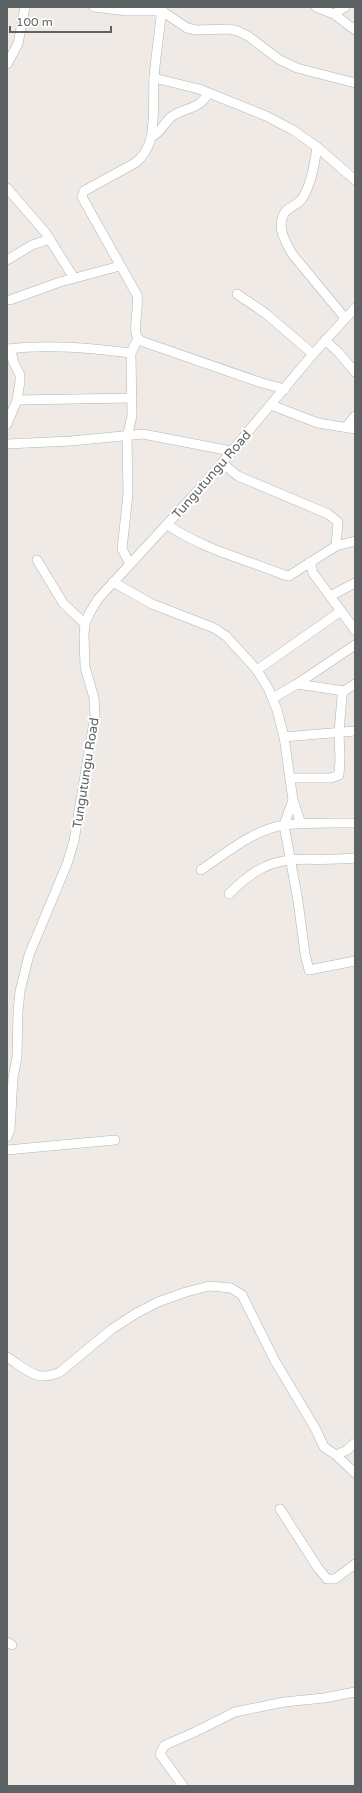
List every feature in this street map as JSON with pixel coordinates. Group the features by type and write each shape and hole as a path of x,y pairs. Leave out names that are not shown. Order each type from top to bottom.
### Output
{"street":[{"path":"7,64 18,44 25,7"},
{"path":"94,7 162,9 187,28 197,30 229,29 238,31 248,36 280,60 296,68 355,83"},
{"path":"316,7 330,11 355,30"},
{"path":"330,11 345,7"},
{"path":"162,9 154,78 151,137 146,151 142,158 82,194 120,266 138,295 139,307 136,333 141,341 262,383 285,389"},
{"path":"154,78 177,83 208,93 266,116 293,130 317,146 355,180"},
{"path":"151,137 160,132 170,118 201,102 208,93"},
{"path":"317,146 314,168 305,192 298,204 287,210 283,218 281,228 287,245 293,254 345,318"},
{"path":"7,188 50,239 74,278"},
{"path":"7,260 32,245 50,239"},
{"path":"10,300 74,278 120,266"},
{"path":"237,294 265,313 313,354"},
{"name":"Tungutungu Road","path":"8,1132 13,1078 17,1057 20,991 29,955 67,864 74,841 95,716 95,707 85,667 85,624 89,614 98,599 168,525 285,389 325,340 355,308"},
{"path":"130,564 122,549 128,494 127,437 132,416 131,353 138,338"},
{"path":"325,340 339,353 355,372"},
{"path":"7,424 17,400 20,375 9,349 33,346 80,347 131,353"},
{"path":"17,400 132,398"},
{"path":"271,405 318,422 351,428 355,416"},
{"path":"7,444 127,437 143,434 231,451"},
{"path":"222,463 238,476 328,514 338,522 336,546"},
{"path":"168,525 198,542 290,576 336,546 355,541"},
{"path":"37,560 63,603 85,624"},
{"path":"310,562 313,573 355,630"},
{"path":"113,582 152,604 214,628 226,636 257,670 273,698 284,737 293,800 300,824"},
{"path":"330,596 355,583"},
{"path":"257,670 341,611"},
{"path":"273,698 297,684 355,645"},
{"path":"297,684 344,691 355,684"},
{"path":"290,778 331,778 339,775 339,732 341,703 344,691"},
{"path":"284,737 355,731"},
{"path":"293,800 284,825 298,901 304,954 309,970 355,961"},
{"path":"201,870 254,836 284,825 355,823"},
{"path":"229,894 244,878 268,864 290,859 355,858"},
{"path":"7,1150 115,1140"},
{"path":"7,1357 33,1374 42,1377 51,1376 60,1372 112,1329 135,1314 158,1302 209,1286 231,1288 242,1295 275,1361 312,1423 324,1447 336,1455 355,1473"},
{"path":"336,1455 347,1450 355,1443"},
{"path":"280,1509 318,1568 327,1579 335,1579 355,1564"},
{"path":"179,1784 160,1754 164,1746 170,1742 195,1732 235,1712 284,1702 324,1698 355,1692"}]}
